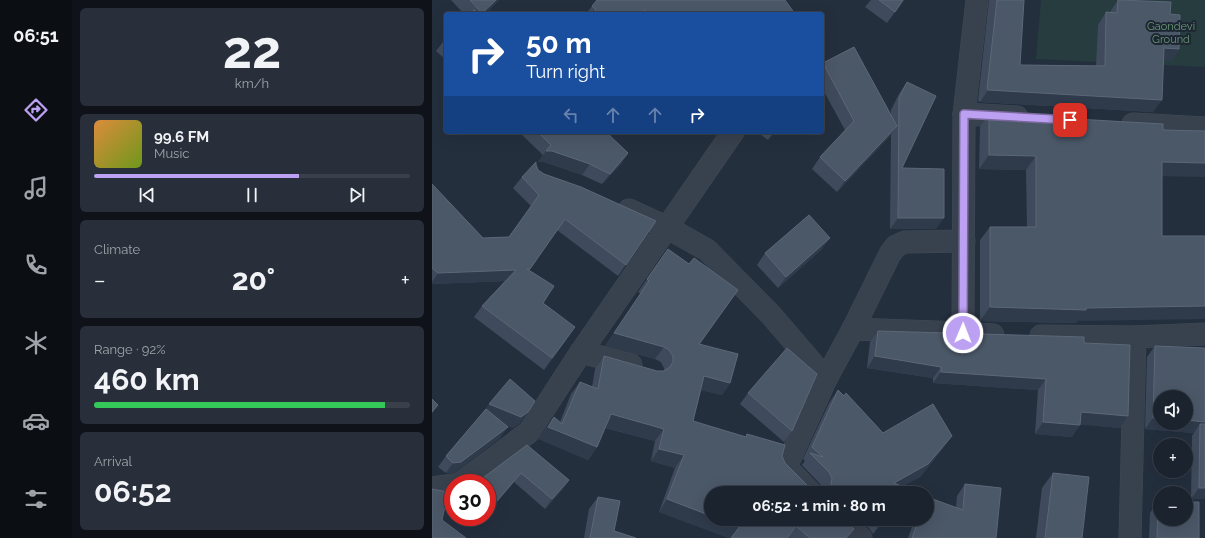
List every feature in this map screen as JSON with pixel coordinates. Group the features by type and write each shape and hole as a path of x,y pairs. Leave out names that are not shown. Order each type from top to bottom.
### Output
{"street":[{"path":"963,333 964,114 977,0"},
{"path":"964,114 1034,118"},
{"path":"1112,123 1205,128"},
{"path":"473,474 529,432 581,352 732,134"},
{"path":"613,203 668,228 707,250 772,316 826,379"},
{"path":"804,486 786,467 826,379 853,329 890,254 896,246 905,242 964,241"},
{"path":"853,329 1014,335 1135,337 1205,334"},
{"path":"1130,538 1135,337"},
{"path":"581,352 652,371"},
{"path":"432,488 444,486"},
{"path":"846,526 861,538"}],"green space":[{"name":"Gaondevi Ground","path":"1041,0 1205,0 1205,67 1036,59"}],"building":[{"path":"470,0 496,0 483,12 481,12"},
{"path":"597,0 785,0 794,12 647,12 645,10 642,12 594,12 596,10 592,6"},
{"path":"879,0 903,0 895,12"},
{"path":"997,0 1024,0 1020,65 1105,66 1106,12 1117,13 1118,0 1171,2 1170,14 1180,15 1179,49 1164,48 1162,100 988,90"},
{"path":"854,47 897,126 845,181 820,157 854,121 824,62"},
{"path":"907,82 936,96 902,168 944,169 944,218 898,218 899,98"},
{"path":"989,114 1163,124 1163,130 1205,131 1205,163 1162,162 1162,236 1205,236 1205,306 1086,308 1086,310 990,307 990,227 1036,227 1036,156 989,155"},
{"path":"540,134 608,134 628,153 610,174 590,164 552,151 546,151 551,145"},
{"path":"536,162 538,170 544,174 581,187 656,221 626,265 565,219 530,269 527,269 554,286 543,303 575,327 552,358 482,306 516,270 438,273 432,268 432,184 483,238 509,237 539,195 522,177"},
{"path":"809,215 830,238 786,277 765,253"},
{"path":"668,249 689,264 694,258 738,290 699,344 738,354 730,383 704,376 693,421 746,437 747,434 785,445 782,456 785,463 808,486 704,486 704,513 667,499 684,455 659,449 664,429 611,414 597,447 548,427 554,417 562,424 580,382 598,389 604,356 657,371 664,371 670,367 673,362 673,356 669,350 664,347 614,333 649,281 647,279"},
{"path":"878,331 1084,337 1084,343 1130,345 1128,416 1081,412 1080,425 1043,422 1046,379 941,372 941,367 875,356"},
{"path":"1155,346 1205,348 1205,422 1193,421 1193,390 1154,390"},
{"path":"787,348 817,374 792,431 748,393"},
{"path":"510,379 535,401 528,412 521,417 489,404"},
{"path":"838,390 844,396 846,393 883,433 933,404 952,436 928,464 894,483 901,486 830,486 832,478 829,472 810,453 823,457 812,447"},
{"path":"432,399 438,405 432,412"},
{"path":"486,409 508,427 461,462 453,463 446,456"},
{"path":"1200,424 1205,424 1205,488 1199,488"},
{"path":"527,445 569,480 552,499 521,473 497,501 496,474 488,474"},
{"path":"1053,473 1089,477 1082,538 1045,538"},
{"path":"965,484 1001,488 996,538 912,538 916,526 934,526 934,500 963,510"},
{"path":"432,489 444,491 444,511 442,520 444,522 444,526 450,526 466,538 432,538"},
{"path":"598,497 620,501 614,531 636,538 590,538"},
{"path":"1193,502 1199,502 1199,538 1157,538 1157,526 1193,526"},
{"path":"740,526 796,526 787,538 731,538"},
{"path":"796,526 850,526 854,529 846,538 810,538"}],"route":[{"path":"963,333 964,114 1070,120"}]}
